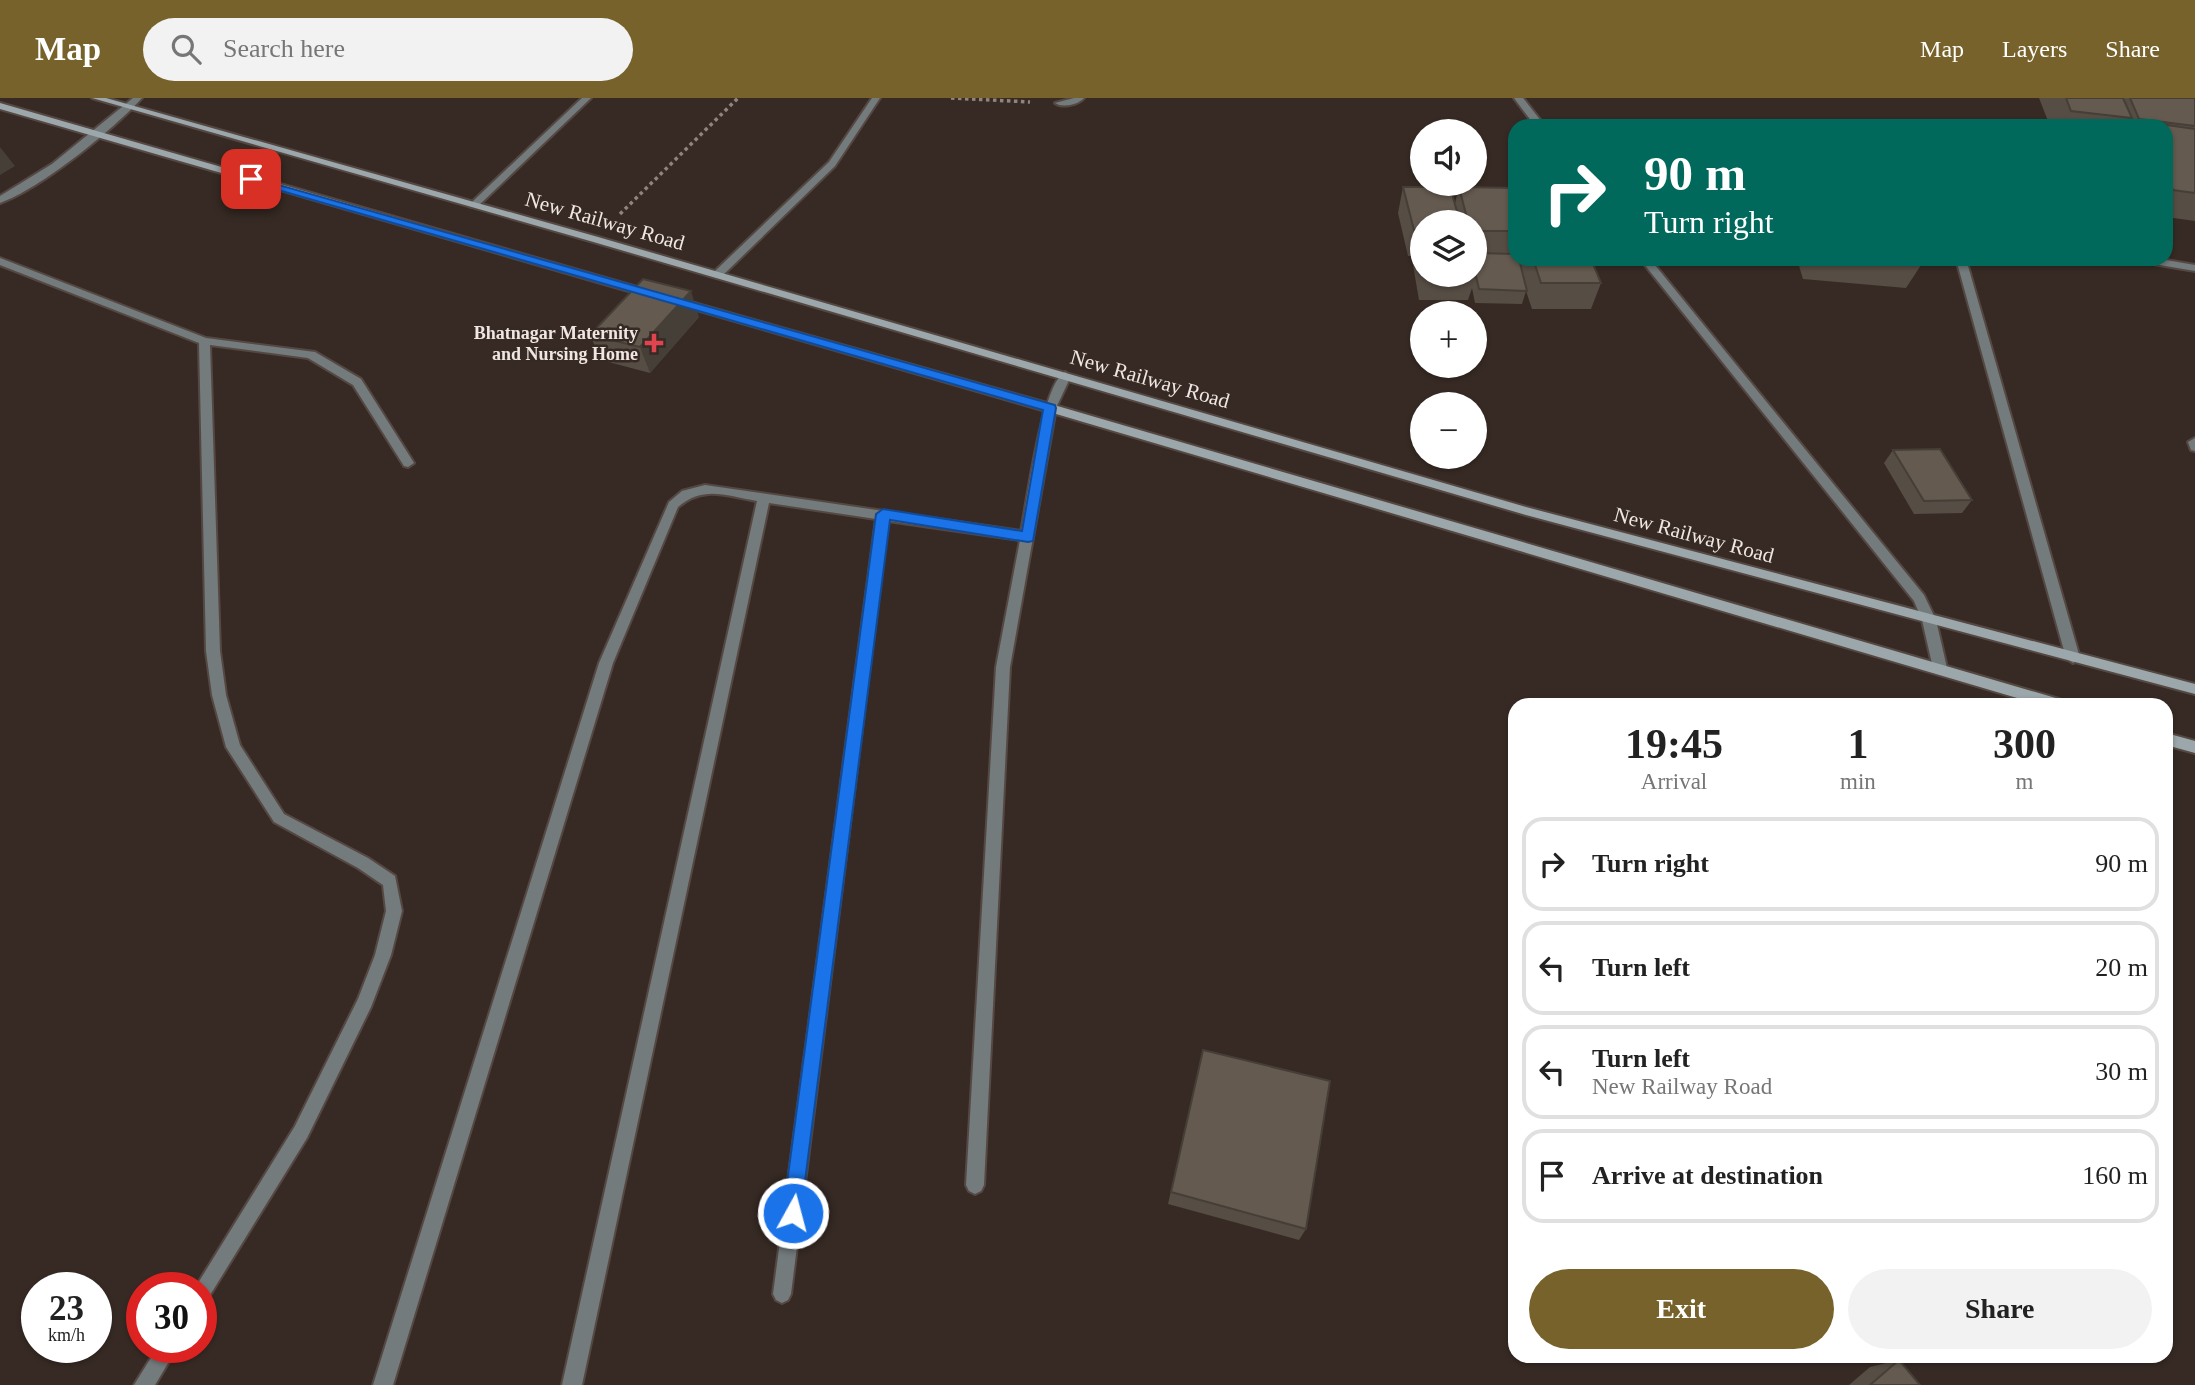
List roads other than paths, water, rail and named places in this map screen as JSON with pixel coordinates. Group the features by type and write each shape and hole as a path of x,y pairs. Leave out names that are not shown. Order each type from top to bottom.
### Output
{"main road":[{"name":"New Railway Road","path":"96,98 594,239 1526,511 2195,689"},
{"path":"0,106 656,296"},
{"path":"669,299 2037,698"},
{"path":"2173,740 2195,747"}],"street":[{"path":"0,200 55,167 97,135 138,98"},
{"path":"474,205 587,98"},
{"path":"717,275 832,164 876,98"},
{"path":"1059,103 1080,98"},
{"path":"1518,98 1534,119"},
{"path":"0,261 204,341 311,355 357,382 408,463"},
{"path":"2173,264 2195,268"},
{"path":"1651,266 1919,598 1929,620 1940,668"},
{"path":"1963,266 2073,658"},
{"path":"204,341 213,651 219,695 233,747 279,818 363,863 390,881 394,911 383,955 365,1002 313,1108 214,1272"},
{"path":"975,1185 1003,667 1013,600 1028,537 1050,408 1065,376"},
{"path":"383,1385 606,663 673,505 685,494 705,489 1028,537"},
{"path":"572,1385 764,498"},
{"path":"782,1294 883,514"},
{"path":"144,1385 158,1363"}],"place":[{"name":"Bhatnagar Maternity and Nursing Home","path":"654,343"}]}
